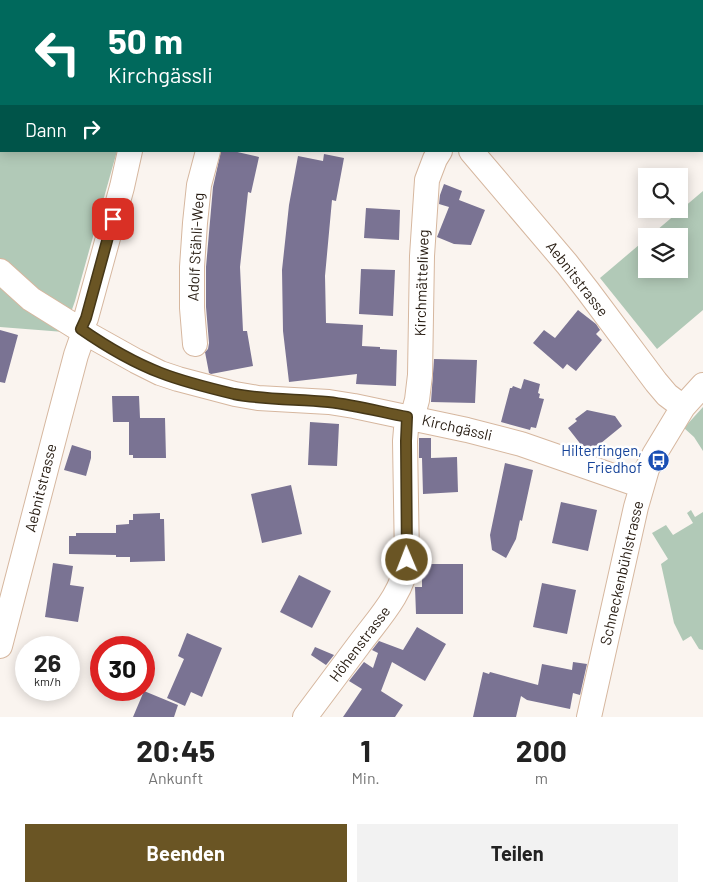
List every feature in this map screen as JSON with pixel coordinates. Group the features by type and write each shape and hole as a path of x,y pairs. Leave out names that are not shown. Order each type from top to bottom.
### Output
{"street":[{"name":"Aebnitstrasse","path":"0,646 130,152"},
{"name":"Adolf Stähli-Weg","path":"196,344 192,308 192,258 200,185 208,152"},
{"name":"Kirchmätteliweg","path":"410,417 417,400 420,375 422,256 427,180 435,158 439,152"},
{"name":"Aebnitstrasse","path":"472,152 567,264 656,382 667,395 683,407"},
{"name":"Kirchgässli","path":"0,271 31,299 136,361 160,372 204,387 258,398 329,402 410,417 521,444 642,486"},
{"name":"Schneckenbühlstrasse","path":"589,717 636,507 647,469 683,407 703,386"},
{"name":"Höhenstrasse","path":"305,717 390,604 403,581 407,560 406,441 410,417"}],"green space":[{"path":"0,152 117,152 75,301 64,332 0,327"},
{"path":"703,191 703,310 657,349 600,278 638,246 638,278 688,278 688,228 659,228 671,218 688,218 688,204"},
{"path":"703,407 703,451 694,437 684,428"},
{"path":"691,510 695,517 703,512 703,650 699,649 691,636 683,641 674,623 661,564 668,559 652,533 666,525 673,535 693,523 687,513"}],"building":[{"path":"221,152 237,152 259,157 251,193 248,192 240,267 243,331 247,331 253,366 211,374 209,373 205,352 208,349 209,343 206,307 206,267 213,187"},
{"path":"324,154 344,158 336,201 332,200 325,276 326,323 363,325 362,346 397,350 396,386 356,384 357,374 289,382 283,331 282,270 289,205 298,156 323,161"},
{"path":"444,184 462,191 459,200 485,210 471,245 454,244 437,237 449,207 439,204"},
{"path":"366,208 400,210 399,240 364,238"},
{"path":"361,269 395,270 393,316 359,314"},
{"path":"578,310 596,324 600,330 596,334 602,340 576,371 567,364 563,369 533,343 544,330 555,338"},
{"path":"0,330 18,335 5,383 0,382"},
{"path":"434,359 477,360 475,403 431,402"},
{"path":"524,379 540,384 539,398 544,399 536,428 531,427 530,430 501,422 510,388 513,386 521,389"},
{"path":"112,396 139,396 140,418 165,418 166,458 133,458 133,455 129,455 129,422 113,422"},
{"path":"587,410 615,416 622,426 590,452 588,449 586,451 568,428 577,421 575,419"},
{"path":"310,422 339,424 337,466 308,465"},
{"path":"419,438 431,438 431,458 457,457 458,492 423,494 422,458 419,458"},
{"path":"72,445 91,451 86,476 64,470"},
{"path":"505,463 533,470 522,521 520,520 516,539 506,558 492,550 490,535"},
{"path":"291,485 302,534 262,543 251,494"},
{"path":"561,502 597,510 588,551 552,543"},
{"path":"160,513 160,519 164,519 165,561 130,562 130,557 116,557 116,555 69,554 69,536 76,536 76,533 116,533 116,525 129,524 129,520 133,520 133,514"},
{"path":"53,563 73,566 70,585 84,587 78,622 45,617"},
{"path":"422,564 463,564 463,614 416,614 415,587 422,587"},
{"path":"299,575 331,591 312,628 280,612"},
{"path":"542,583 576,590 567,634 533,627"},
{"path":"417,627 446,644 425,681 392,662 381,691 403,705 395,717 343,717 362,689 349,681 364,662 373,668 378,653 372,650 379,641 403,650"},
{"path":"187,633 222,648 202,697 191,692 185,706 167,698 184,659 178,656"},
{"path":"315,647 334,655 326,665 311,655"},
{"path":"573,662 587,664 580,695 573,693 570,709 527,700 521,696 516,717 473,717 483,672 489,674 490,672 538,685 542,664 572,670"},
{"path":"155,696 178,705 174,717 133,717 140,701 155,701"}],"place":[{"name":"Hilterfingen, Friedhof","path":"658,460"}],"route":[{"path":"113,219 86,318 81,329 136,361 178,379 204,387 258,398 329,402 407,417 407,560"}]}
